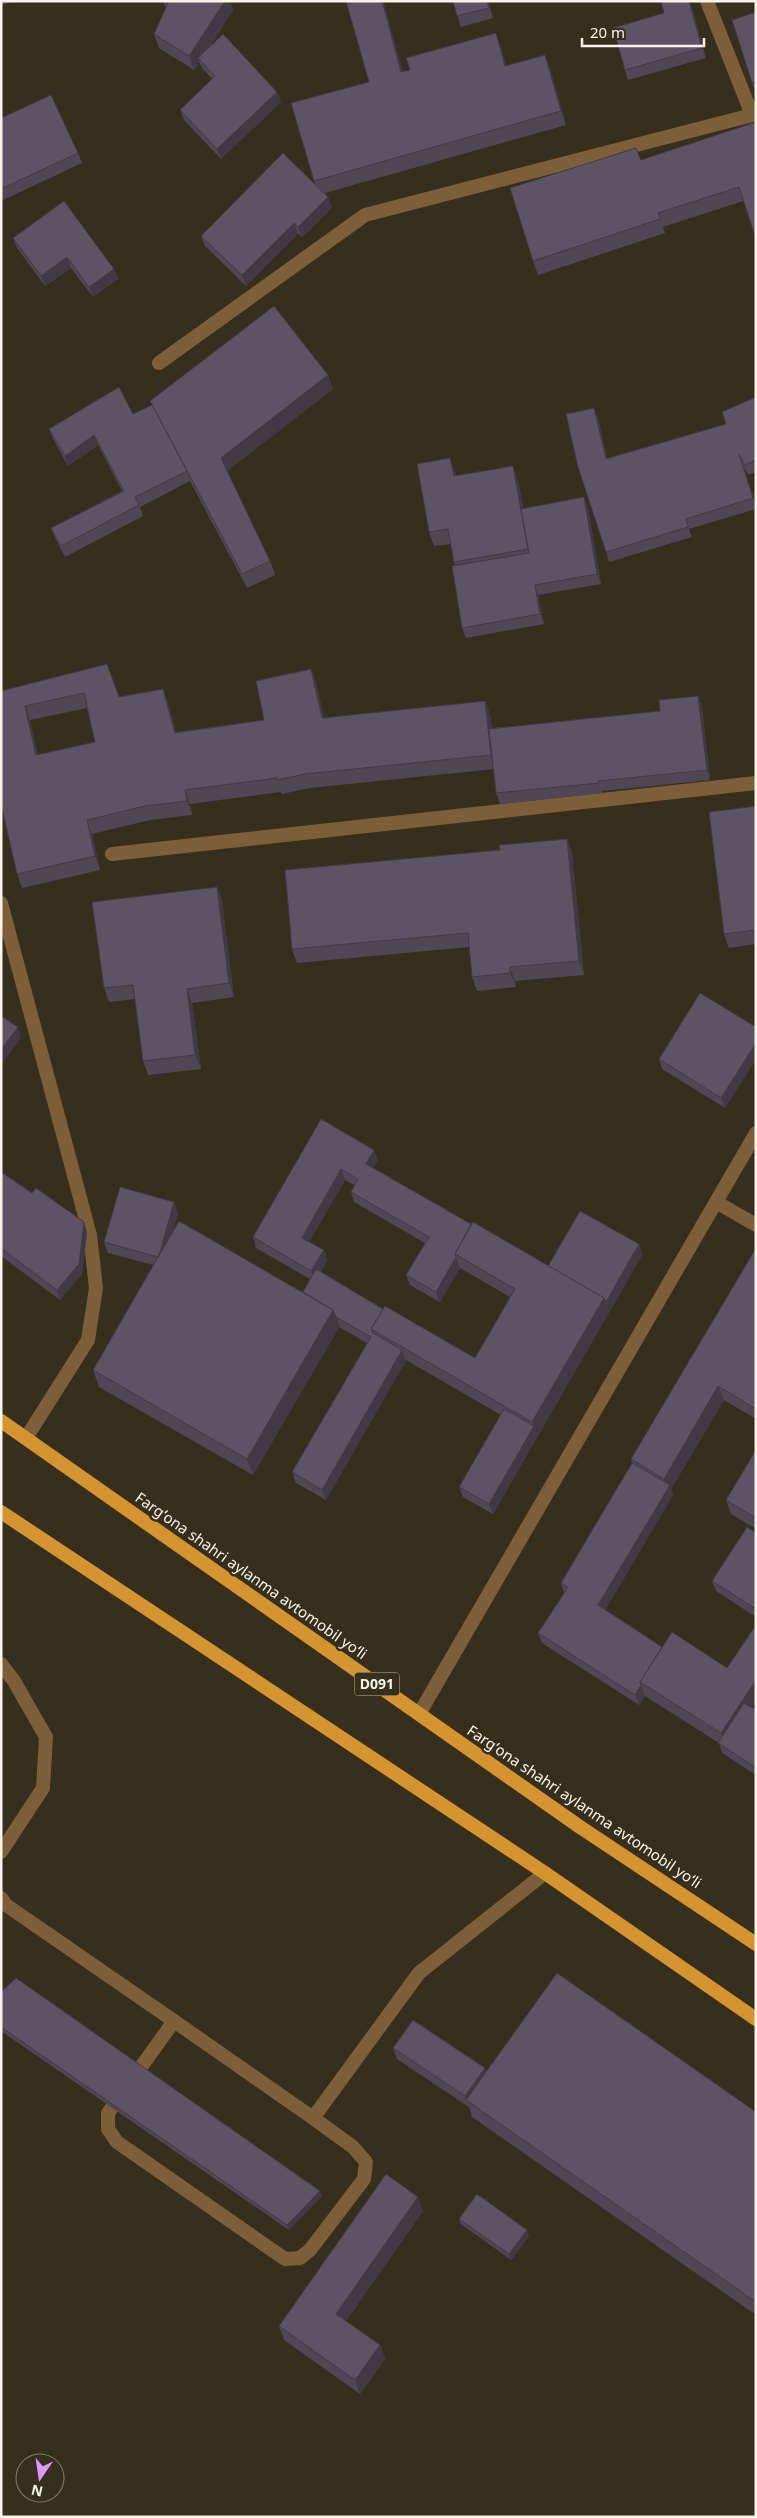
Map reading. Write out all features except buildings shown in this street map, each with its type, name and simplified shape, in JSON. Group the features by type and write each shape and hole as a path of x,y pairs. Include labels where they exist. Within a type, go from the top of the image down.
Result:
{"highway":[{"name":"Fargʻona shahri aylanma avtomobil yoʻli","path":"1,1421 580,1827 756,1944"},
{"path":"1,1512 545,1873 756,2019"}],"street":[{"path":"159,363 365,215 754,115 706,1"},
{"path":"112,854 756,783"},
{"path":"1,903 90,1235 96,1288 88,1340 26,1438"},
{"path":"419,1714 756,1133"},
{"path":"716,1202 756,1225"},
{"path":"1,1664 14,1680 46,1737 43,1788 1,1852"},
{"path":"313,2118 419,1973 545,1873"},
{"path":"1,1898 6,1904 174,2020 313,2118 353,2147 366,2162 364,2179 310,2250 300,2258 285,2258 118,2142 108,2129 108,2113 174,2020"}]}
